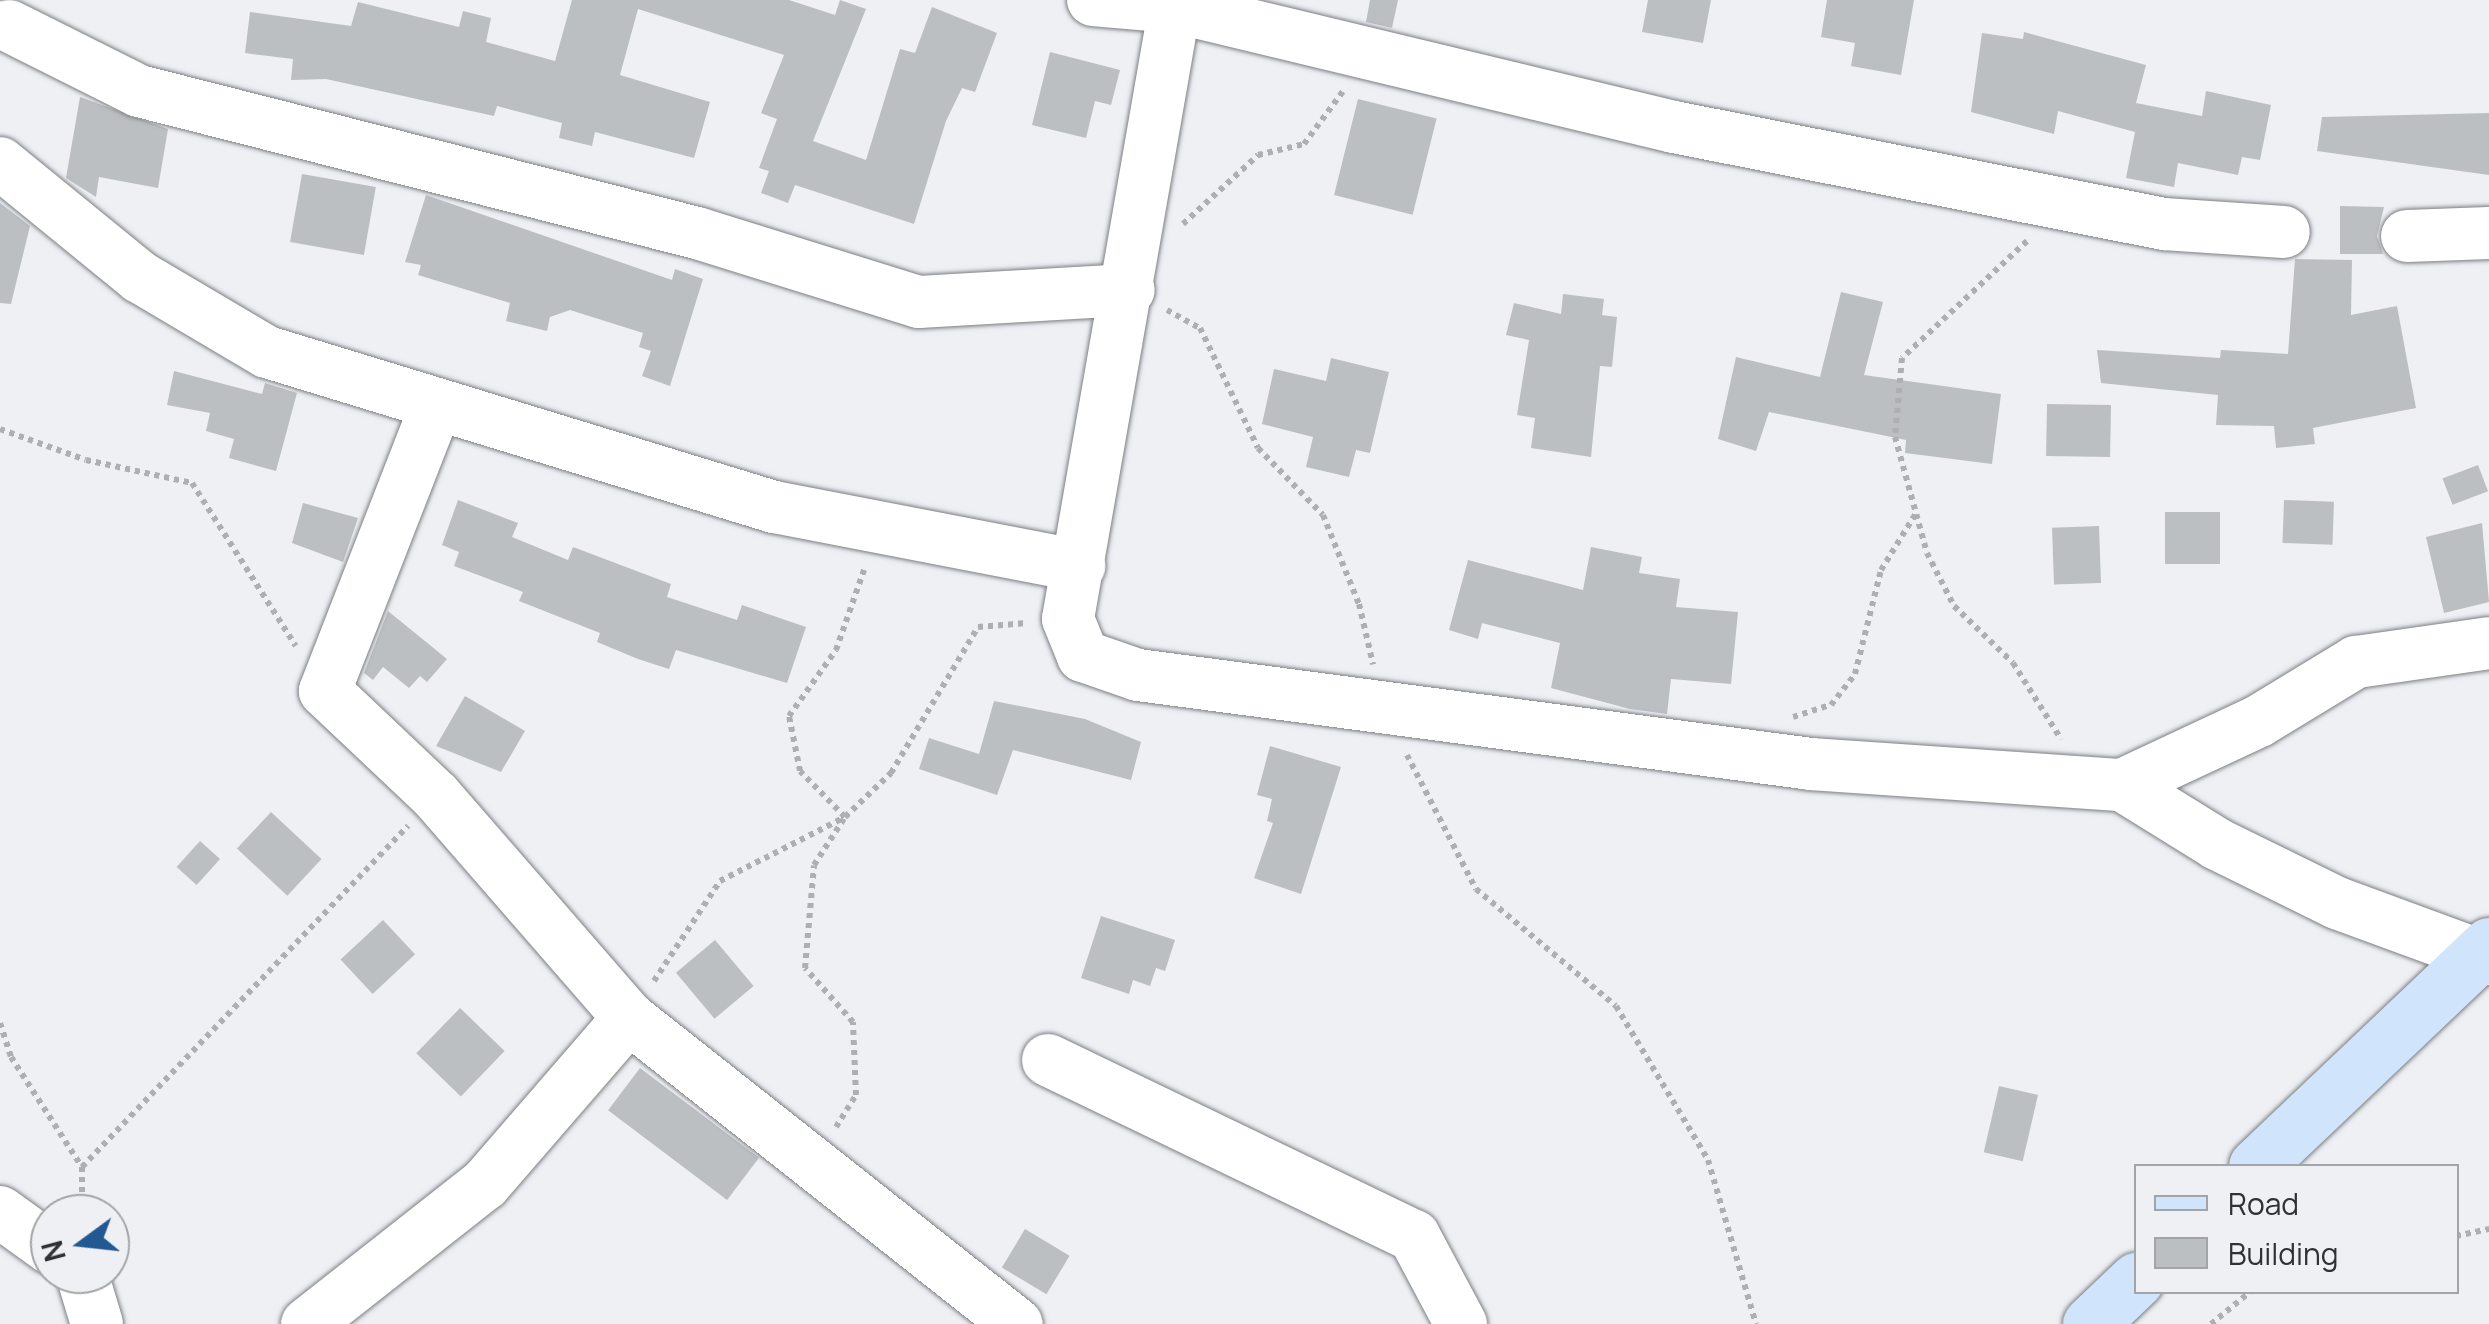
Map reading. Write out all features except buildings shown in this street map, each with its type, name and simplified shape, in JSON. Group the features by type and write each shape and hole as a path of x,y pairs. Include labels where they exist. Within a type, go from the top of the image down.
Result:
{"main road":[{"path":"2258,1164 2484,954"},
{"path":"2090,1324 2134,1282"}],"street":[{"path":"1093,0 1176,4 1674,127 2071,206 2164,224 2284,232"},
{"path":"1176,4 1129,290 1068,619 1083,656 1138,675 1750,756 2106,783 2320,894 2484,954"},
{"path":"14,19 139,91 696,233 919,302 1129,290"},
{"path":"0,163 140,277 267,352 436,406 831,518 1079,566"},
{"path":"2407,236 2489,233"},
{"path":"436,406 325,692 436,796 629,1018 815,1159 1017,1324"},
{"path":"2106,783 2258,721 2356,662 2489,643"},
{"path":"307,1324 485,1184 629,1018"},
{"path":"1048,1060 1414,1236 1462,1324"},
{"path":"0,1212 30,1234"},
{"path":"88,1294 98,1324"}],"path":[{"path":"1179,229 1258,155 1304,144 1341,102 1353,50"},
{"path":"2071,206 1979,278 1902,358 1896,437 1916,513 1954,606 2013,664 2106,783"},
{"path":"1129,290 1200,328 1258,448 1322,514 1360,604 1382,707 1476,889 1616,1006 1708,1160 1756,1324"},
{"path":"0,428 86,460 192,482 325,692"},
{"path":"1750,756 1773,723 1831,705 1856,674 1881,570 1916,513"},
{"path":"831,518 868,576 836,650 789,716 800,771 845,817"},
{"path":"815,1159 856,1095 852,1022 804,968 814,865 845,817 892,773 978,627 1068,619"},
{"path":"82,1166 436,796"},
{"path":"629,1018 720,881 845,817"},
{"path":"0,1023 12,1057 82,1166 82,1194"},
{"path":"2459,1235 2489,1229"},
{"path":"2212,1324 2248,1294"}]}
